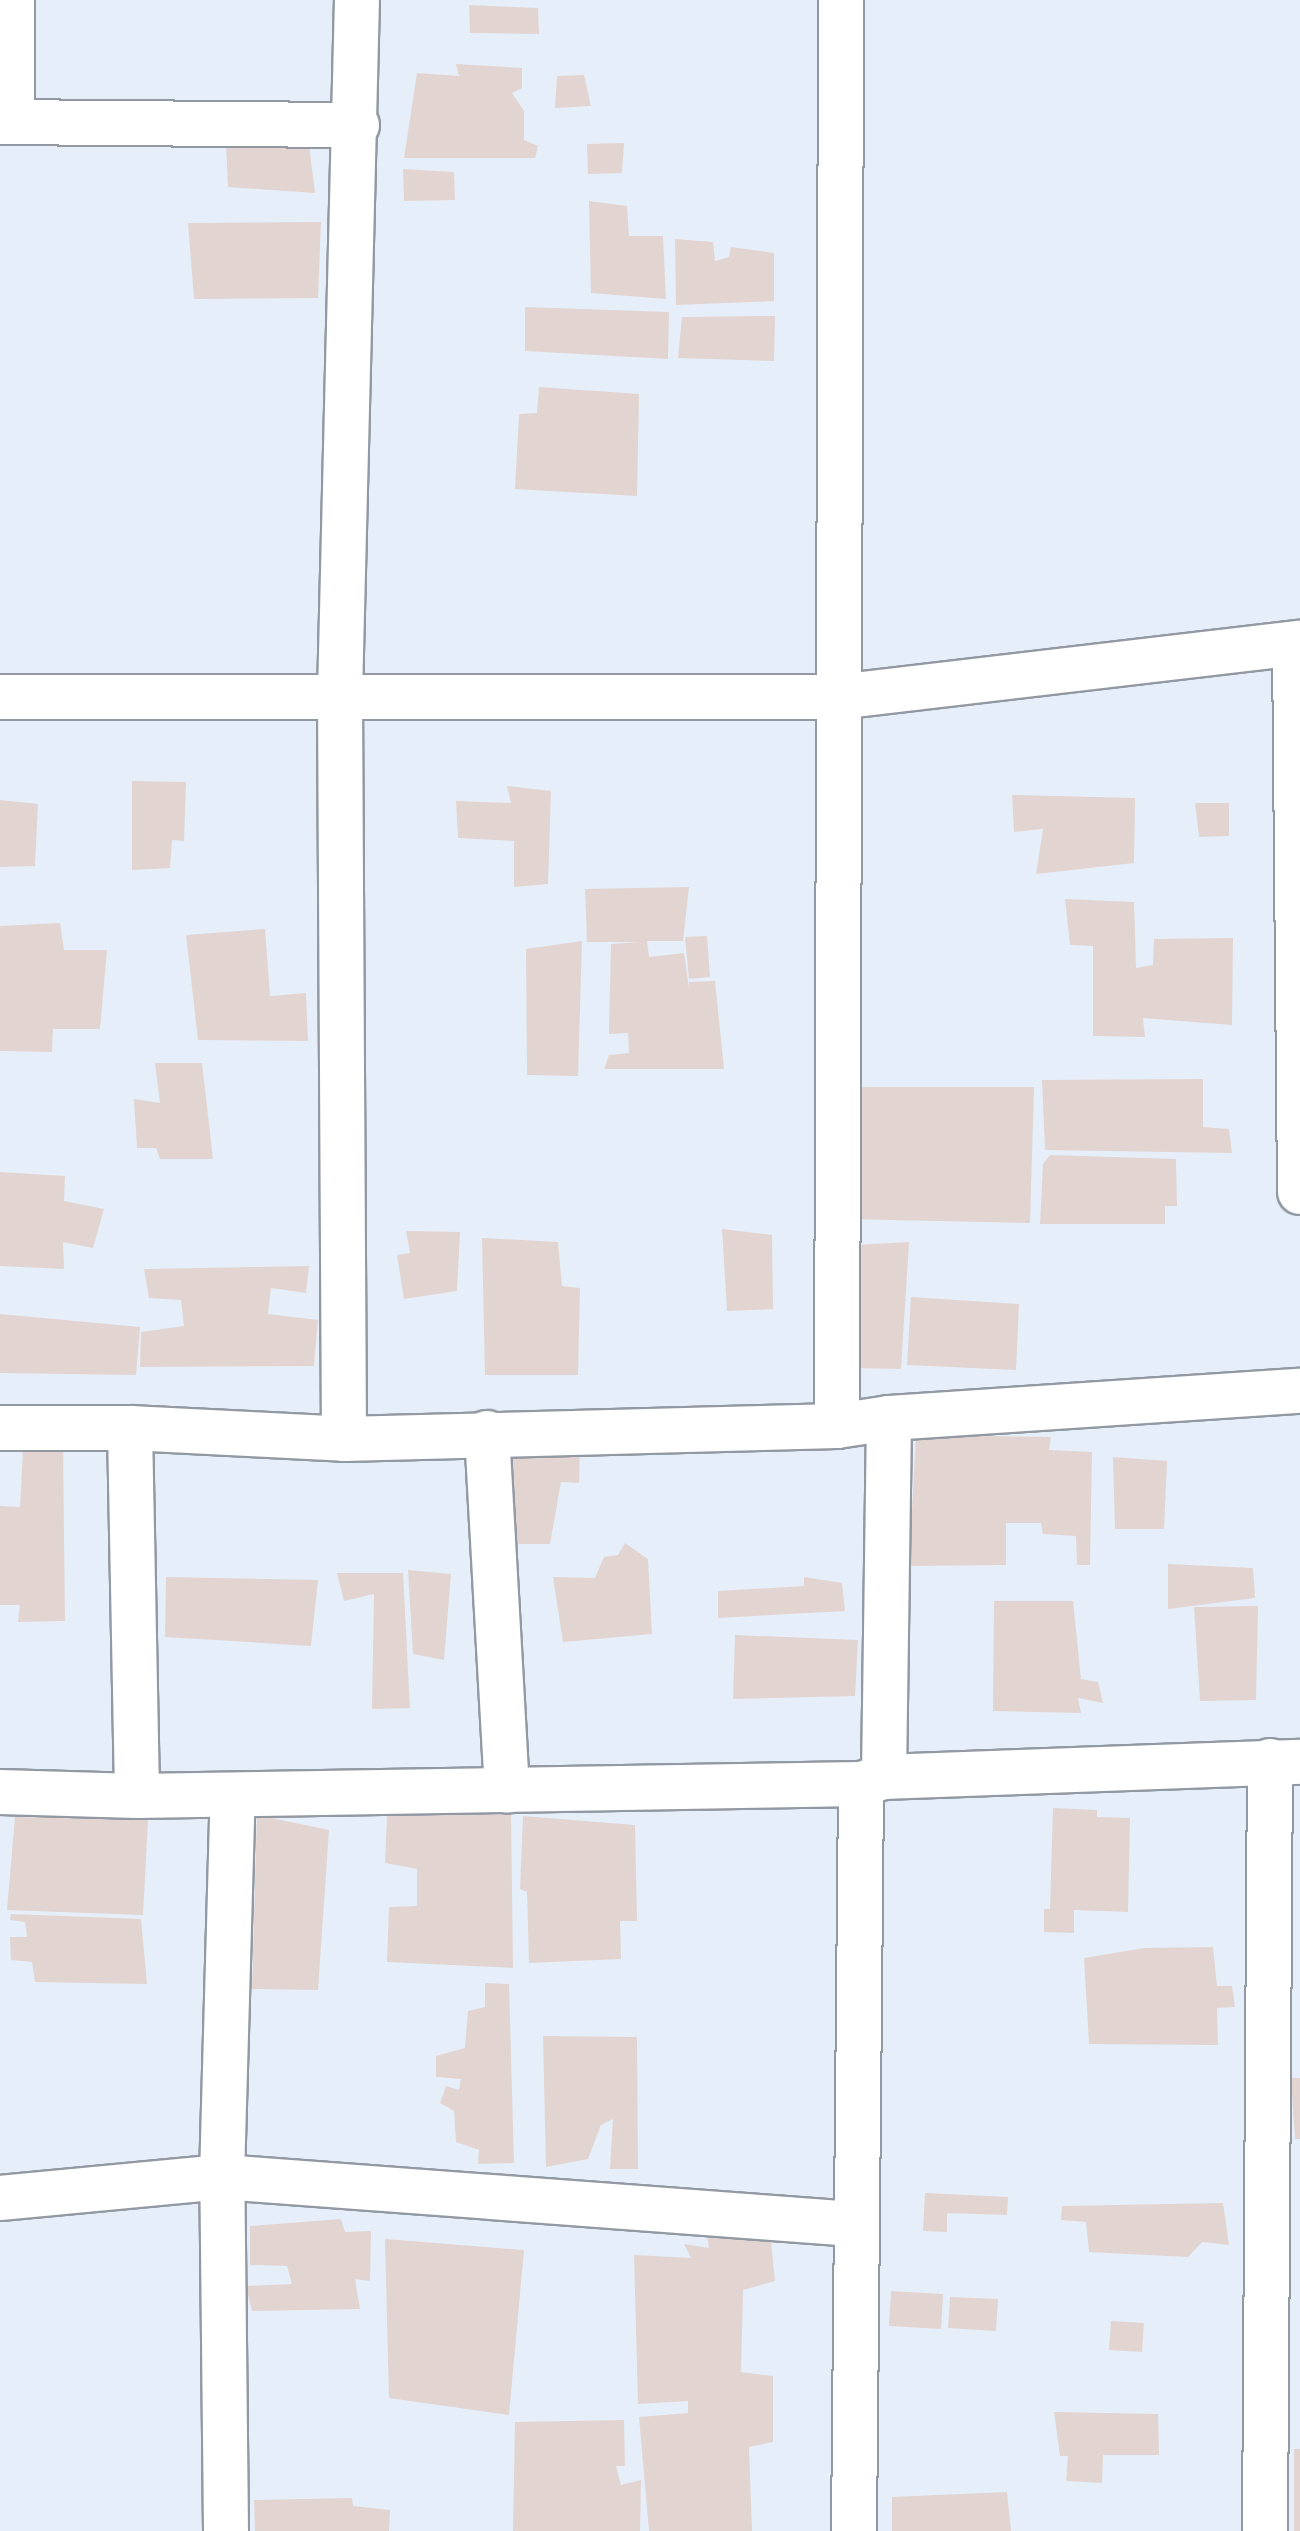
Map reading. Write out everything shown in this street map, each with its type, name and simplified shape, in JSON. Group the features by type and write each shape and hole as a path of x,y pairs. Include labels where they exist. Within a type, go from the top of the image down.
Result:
{"street":[{"path":"12,0 6,122 357,125"},
{"path":"344,1439 340,694 357,125 357,0"},
{"path":"837,1426 841,0"},
{"path":"0,697 340,694 837,697 1298,644 1300,1192"},
{"path":"0,1428 130,1428 344,1439 837,1426 889,1418 1300,1391"},
{"path":"854,2531 853,2224 889,1418"},
{"path":"130,1428 137,1796"},
{"path":"487,1433 507,1790"},
{"path":"0,1792 137,1796 507,1790 873,1780 1285,1762 1265,2531"},
{"path":"226,2531 222,2177 233,1795"},
{"path":"0,2198 222,2177 853,2224"}],"building":[{"path":"469,5 538,8 539,34 470,33"},
{"path":"456,64 522,68 522,88 512,93 524,111 524,140 538,146 535,158 404,158 417,73 459,76"},
{"path":"584,75 591,106 555,108 557,76"},
{"path":"308,137 315,193 228,187 226,142"},
{"path":"624,143 622,173 588,174 587,144"},
{"path":"403,169 454,172 455,200 404,201"},
{"path":"589,201 627,206 629,236 663,236 666,299 591,293"},
{"path":"321,222 318,298 194,299 188,223"},
{"path":"675,239 713,242 715,261 729,257 731,247 774,253 774,301 676,305"},
{"path":"525,307 669,312 668,359 525,351"},
{"path":"775,316 774,361 678,358 682,317"},
{"path":"539,387 639,394 637,496 515,489 519,414 537,413"},
{"path":"132,781 186,782 184,841 172,840 170,868 132,870"},
{"path":"507,786 551,791 548,884 514,887 514,841 458,838 456,801 511,803"},
{"path":"1012,795 1135,798 1134,863 1036,874 1043,829 1014,832"},
{"path":"0,800 38,804 35,866 0,867"},
{"path":"1195,803 1229,803 1229,836 1199,837"},
{"path":"689,887 683,941 647,941 649,957 684,953 689,988 689,982 715,981 724,1069 604,1069 609,1055 629,1053 628,1033 609,1034 611,944 639,942 587,942 585,889"},
{"path":"1065,899 1134,902 1136,968 1153,965 1154,939 1233,938 1232,1025 1143,1018 1145,1037 1093,1036 1093,946 1070,945"},
{"path":"60,923 64,950 107,950 100,1029 53,1029 52,1052 0,1051 0,926"},
{"path":"265,929 270,996 306,993 308,1041 198,1040 186,935"},
{"path":"707,936 710,977 689,979 685,937"},
{"path":"582,941 578,1076 527,1075 526,949"},
{"path":"155,1063 202,1063 213,1159 160,1159 156,1148 137,1148 134,1099 160,1103"},
{"path":"1203,1079 1203,1127 1229,1129 1232,1153 1045,1150 1042,1080"},
{"path":"843,1087 1034,1087 1030,1223 844,1219"},
{"path":"1050,1155 1176,1159 1177,1206 1165,1206 1165,1224 1040,1224 1043,1164"},
{"path":"0,1172 65,1176 64,1201 104,1209 93,1248 63,1242 64,1269 0,1266"},
{"path":"722,1229 772,1235 773,1309 727,1311"},
{"path":"406,1231 460,1232 457,1291 404,1299 397,1255 410,1253"},
{"path":"482,1238 558,1242 562,1286 580,1288 578,1375 485,1375"},
{"path":"909,1242 901,1369 857,1368 855,1245"},
{"path":"309,1266 306,1293 271,1288 268,1314 318,1320 314,1366 140,1367 141,1332 184,1326 181,1300 149,1298 144,1269"},
{"path":"911,1297 1019,1304 1016,1370 907,1365"},
{"path":"0,1314 140,1327 136,1375 0,1373"},
{"path":"916,1435 1051,1437 1049,1450 1092,1452 1090,1565 1077,1565 1076,1536 1043,1534 1041,1523 1006,1523 1006,1565 909,1566"},
{"path":"23,1448 63,1448 65,1621 18,1622 20,1605 0,1605 0,1506 20,1507"},
{"path":"580,1450 579,1483 561,1482 550,1544 504,1544 506,1451"},
{"path":"1113,1457 1167,1461 1164,1529 1115,1529"},
{"path":"625,1543 648,1559 652,1634 563,1642 553,1577 595,1578 604,1557 618,1555"},
{"path":"1168,1564 1253,1568 1255,1598 1168,1609"},
{"path":"408,1570 451,1574 444,1660 413,1654"},
{"path":"337,1573 403,1573 410,1708 372,1709 374,1594 344,1601"},
{"path":"166,1577 318,1580 311,1646 165,1637"},
{"path":"804,1577 842,1583 845,1611 718,1618 718,1591 804,1586"},
{"path":"994,1601 1073,1601 1081,1679 1098,1682 1103,1703 1078,1698 1081,1713 993,1711"},
{"path":"1258,1606 1256,1700 1200,1701 1194,1607"},
{"path":"735,1635 858,1640 855,1696 733,1699"},
{"path":"1053,1808 1097,1810 1097,1817 1130,1818 1128,1912 1074,1910 1074,1933 1044,1932 1044,1909 1050,1909"},
{"path":"511,1812 513,1968 387,1962 389,1907 417,1906 417,1869 385,1863 387,1815"},
{"path":"257,1815 329,1830 318,1990 252,1989"},
{"path":"523,1816 635,1825 637,1921 620,1921 621,1959 529,1963 527,1892 520,1889"},
{"path":"15,1817 148,1820 143,1915 7,1910"},
{"path":"11,1914 141,1919 147,1984 35,1982 32,1962 11,1960 10,1937 27,1937 25,1922 10,1920"},
{"path":"1213,1947 1217,1986 1232,1986 1235,2007 1217,2008 1218,2045 1089,2044 1084,1958 1145,1948"},
{"path":"485,1983 509,1984 514,2163 478,2164 479,2150 456,2142 454,2111 440,2103 446,2086 459,2090 461,2079 436,2077 436,2056 465,2048 468,2011 485,2007"},
{"path":"543,2036 637,2037 638,2169 610,2169 613,2119 601,2125 588,2159 546,2167"},
{"path":"1291,2078 1300,2078 1300,2139 1295,2139"},
{"path":"925,2193 1008,2197 1007,2215 947,2213 947,2232 923,2231"},
{"path":"1223,2203 1229,2245 1202,2242 1188,2257 1089,2252 1086,2222 1061,2220 1062,2206"},
{"path":"341,2219 345,2232 371,2231 370,2281 355,2279 360,2309 252,2311 246,2286 292,2284 287,2266 250,2265 250,2226"},
{"path":"706,2229 770,2232 775,2281 743,2290 741,2372 773,2376 773,2442 749,2447 752,2531 649,2531 639,2417 688,2413 688,2401 638,2404 634,2255 691,2258 684,2244 709,2248"},
{"path":"385,2239 524,2250 509,2415 389,2398"},
{"path":"891,2291 943,2294 941,2329 889,2326"},
{"path":"950,2297 998,2299 996,2331 948,2328"},
{"path":"1111,2321 1144,2323 1142,2352 1109,2350"},
{"path":"1054,2412 1158,2414 1159,2455 1103,2455 1102,2483 1066,2481 1068,2456 1060,2456"},
{"path":"624,2420 625,2466 616,2466 621,2485 641,2480 640,2531 513,2531 515,2422"},
{"path":"1294,2449 1300,2449 1300,2531 1294,2531"},
{"path":"1007,2492 1011,2531 892,2531 892,2497"},
{"path":"352,2498 353,2506 390,2510 389,2531 255,2531 254,2500"}]}
